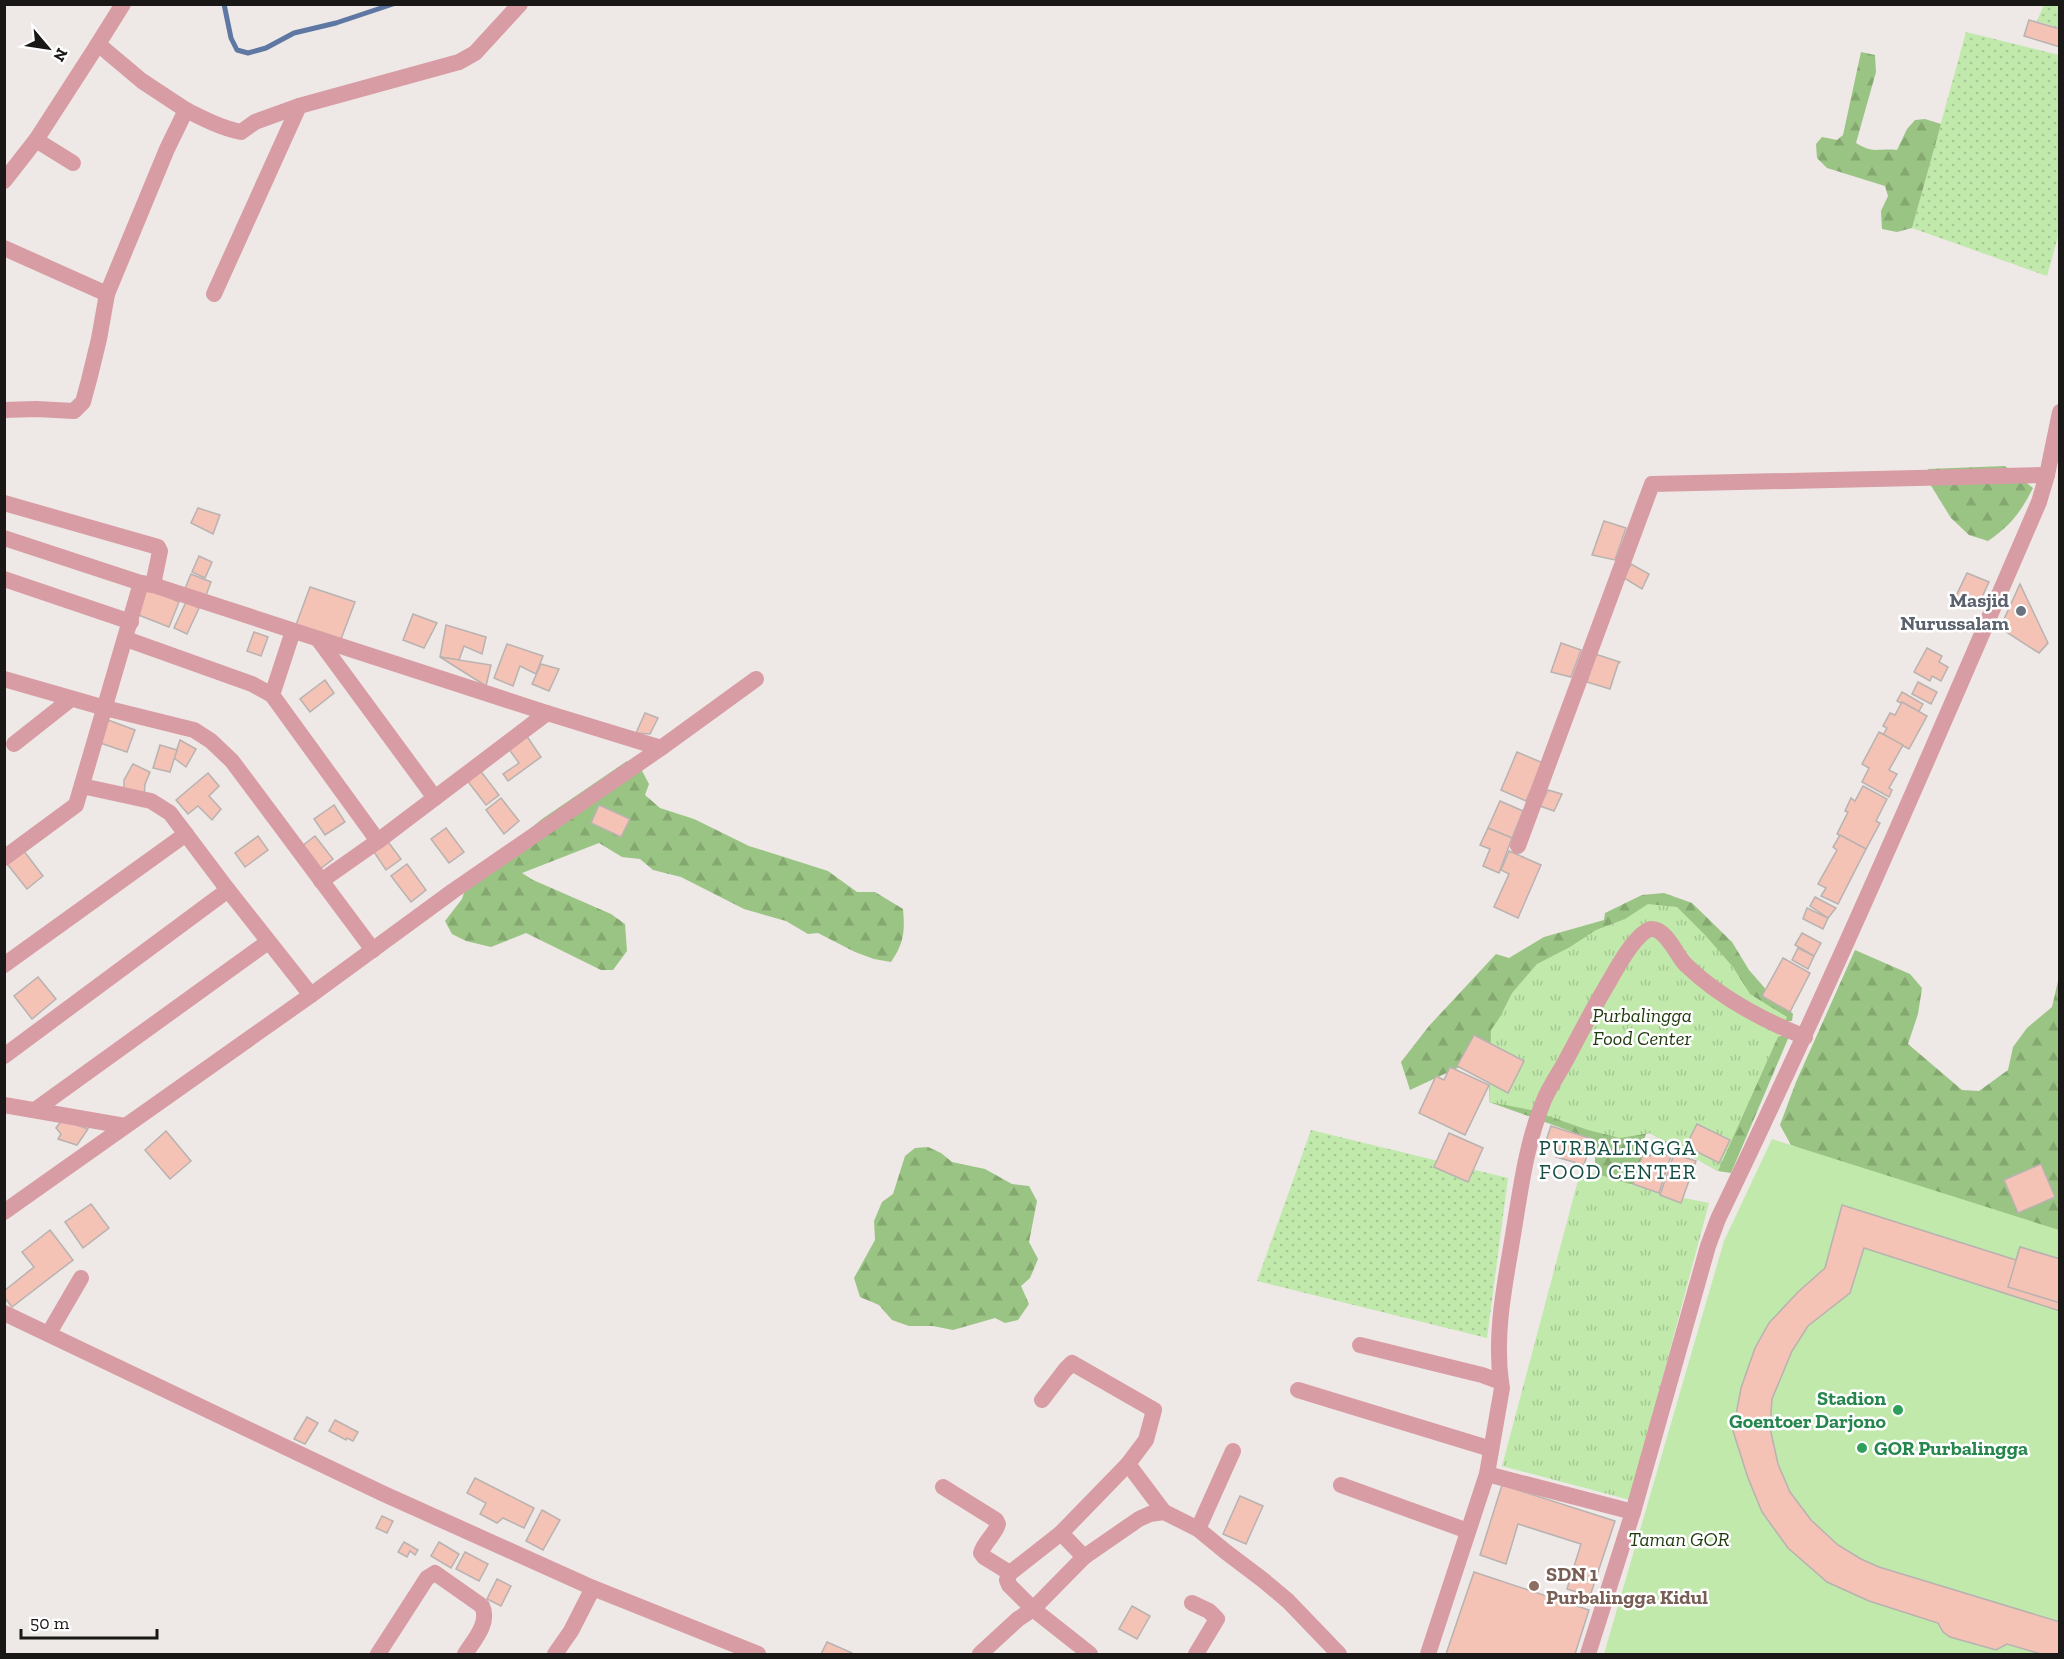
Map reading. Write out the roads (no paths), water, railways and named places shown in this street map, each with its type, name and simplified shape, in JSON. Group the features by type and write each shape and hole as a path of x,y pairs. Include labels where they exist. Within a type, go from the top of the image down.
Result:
{"street":[{"path":"4,181 36,140 123,4"},
{"path":"98,44 142,81 186,110 219,126 241,132 255,122 299,106 459,62 475,53 520,4"},
{"path":"214,294 299,106"},
{"path":"4,410 74,411 83,402 99,339 107,294 167,149 186,110"},
{"path":"36,140 73,163"},
{"path":"4,248 107,294"},
{"path":"1588,1654 1633,1512 1708,1246 1718,1219 1805,1037 2039,502 2060,412"},
{"path":"1518,846 1652,484 2047,475"},
{"path":"4,503 158,547 160,551 131,622 76,806 4,858"},
{"path":"4,538 661,748"},
{"path":"4,579 131,622"},
{"path":"272,695 293,631"},
{"path":"126,639 252,684 272,695 378,840"},
{"path":"318,639 435,798"},
{"path":"4,679 70,699 194,730 211,741 232,761 374,950"},
{"path":"4,1212 374,950 453,891 661,748 756,679"},
{"path":"14,744 70,699"},
{"path":"321,881 547,713"},
{"path":"81,786 151,801 170,813 311,995"},
{"path":"4,965 186,834"},
{"path":"4,1056 228,890"},
{"path":"1428,1654 1487,1474 1502,1388 1498,1359 1499,1326 1526,1160 1544,1100 1624,956 1641,935 1654,928 1666,936 1678,956 1691,969 1736,1003 1773,1024 1805,1037"},
{"path":"35,1110 268,942"},
{"path":"4,1105 125,1126"},
{"path":"49,1334 81,1278"},
{"path":"4,1312 384,1494 593,1588 758,1654"},
{"path":"1360,1345 1482,1375 1501,1382"},
{"path":"980,1654 1031,1607 1073,1545 1133,1470 1146,1440 1154,1410 1072,1363 1042,1400"},
{"path":"1298,1390 1491,1449"},
{"path":"1198,1529 1233,1451"},
{"path":"1133,1470 1164,1512 1198,1529 1288,1601 1339,1654"},
{"path":"1487,1474 1633,1512"},
{"path":"1341,1485 1468,1531"},
{"path":"943,1487 996,1520 998,1524 996,1529 981,1553 1009,1579 1031,1607 1090,1654"},
{"path":"1009,1579 1073,1545 1150,1514 1164,1512"},
{"path":"378,1654 427,1578 435,1573 482,1606 485,1613 485,1621 465,1654"},
{"path":"555,1654 571,1631 593,1588"},
{"path":"1192,1603 1209,1611 1217,1619 1196,1654"}],"waterway":[{"path":"224,4 231,38 237,50 248,53 266,48 294,33 336,23 393,4"}],"place":[{"name":"Masjid Nurussalam","path":"2021,611"},
{"name":"Stadion Goentoer Darjono","path":"1898,1410"},
{"name":"GOR Purbalingga","path":"1862,1448"},
{"name":"SDN 1 Purbalingga Kidul","path":"1534,1586"}],"district":[{"name":"PURBALINGGA FOOD CENTER","path":"1618,1160"}],"park label":[{"name":"Purbalingga Food Center","path":"1642,1026"},
{"name":"Taman GOR","path":"1679,1539"}]}
